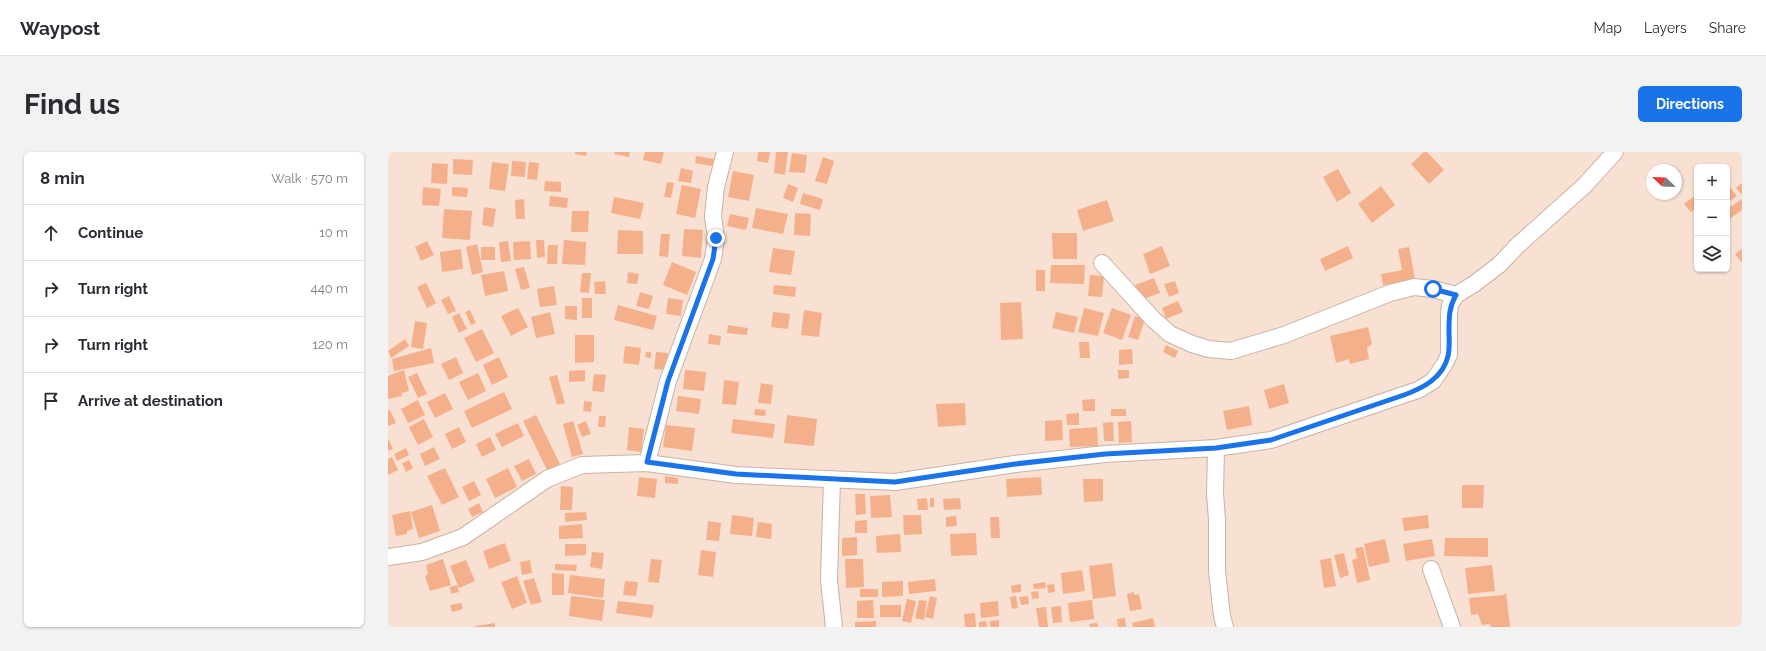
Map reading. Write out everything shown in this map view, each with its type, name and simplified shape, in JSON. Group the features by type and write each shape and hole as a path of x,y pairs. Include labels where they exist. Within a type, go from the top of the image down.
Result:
{"street":[{"path":"647,462 668,381 713,259 716,238 713,216 716,187 725,152"},
{"path":"388,557 422,552 463,537 547,479 582,465 647,462 736,474 895,482 1015,464 1105,454 1216,448 1271,440 1418,390 1433,381 1444,365 1448,355 1450,305 1456,295 1474,284 1499,265 1517,246 1584,186 1615,152"},
{"path":"1102,263 1153,319 1170,334 1192,344 1209,349 1231,350 1284,335 1390,292 1414,287 1433,289 1456,295"},
{"path":"1216,448 1215,493 1217,520 1217,571 1222,616 1225,627"},
{"path":"832,479 829,580 834,627"},
{"path":"1431,569 1452,627"}],"building":[{"path":"575,152 587,152 586,156 575,154"},
{"path":"615,152 630,152 629,157 614,154"},
{"path":"645,152 664,152 661,164 643,160"},
{"path":"758,152 770,152 768,163 757,161"},
{"path":"776,152 788,152 785,175 774,173"},
{"path":"1424,152 1427,152 1444,170 1429,184 1411,164"},
{"path":"792,153 807,155 805,173 789,172"},
{"path":"696,156 714,159 712,166 695,163"},
{"path":"823,157 834,161 827,184 815,181"},
{"path":"453,159 473,160 472,175 453,174"},
{"path":"512,161 526,162 525,177 511,176"},
{"path":"492,162 509,164 505,191 489,189"},
{"path":"529,162 539,163 537,180 527,179"},
{"path":"432,163 448,164 447,184 431,183"},
{"path":"681,168 693,171 691,183 678,181"},
{"path":"1338,169 1351,193 1337,202 1323,177"},
{"path":"733,171 754,175 749,201 728,197"},
{"path":"545,181 561,182 561,192 544,191"},
{"path":"667,182 674,183 671,198 664,197"},
{"path":"1742,183 1742,195 1736,188"},
{"path":"788,184 798,188 793,202 783,198"},
{"path":"682,185 701,189 695,218 676,214"},
{"path":"1381,186 1395,205 1372,223 1358,204"},
{"path":"423,187 441,189 439,206 422,205"},
{"path":"452,187 468,188 467,197 452,196"},
{"path":"1730,187 1737,196 1730,201"},
{"path":"803,193 823,199 820,210 800,204"},
{"path":"550,196 568,198 567,208 549,206"},
{"path":"1694,196 1694,210 1691,212 1684,204"},
{"path":"614,197 644,203 640,219 611,213"},
{"path":"524,199 525,219 516,219 515,200"},
{"path":"1742,199 1742,210 1730,219 1730,207"},
{"path":"1107,200 1114,221 1083,231 1077,210"},
{"path":"484,207 496,209 493,227 482,225"},
{"path":"756,208 788,214 783,234 752,228"},
{"path":"444,209 472,211 470,240 442,238"},
{"path":"572,211 589,211 588,232 571,232"},
{"path":"795,213 811,214 810,236 794,235"},
{"path":"730,214 749,218 746,230 727,226"},
{"path":"684,229 703,230 701,258 682,256"},
{"path":"618,230 643,231 643,254 617,254"},
{"path":"1052,233 1077,233 1077,259 1053,259"},
{"path":"661,234 670,234 668,257 659,256"},
{"path":"536,240 544,240 545,257 537,258"},
{"path":"564,240 586,242 585,265 562,264"},
{"path":"427,241 434,255 421,261 415,247"},
{"path":"508,241 511,261 501,262 499,242"},
{"path":"530,241 531,259 514,260 513,242"},
{"path":"477,244 483,272 472,275 466,247"},
{"path":"548,245 558,245 557,264 547,264"},
{"path":"1162,246 1170,266 1150,274 1143,254"},
{"path":"1348,246 1353,258 1325,271 1320,259"},
{"path":"481,247 495,247 495,260 481,260"},
{"path":"1409,247 1415,279 1383,285 1381,274 1402,270 1398,249"},
{"path":"773,248 795,251 791,275 769,272"},
{"path":"461,249 463,269 442,272 440,252"},
{"path":"1742,249 1742,263 1735,254"},
{"path":"672,262 696,272 687,295 663,285"},
{"path":"1051,265 1085,265 1084,284 1050,283"},
{"path":"524,267 530,288 521,290 515,269"},
{"path":"1036,270 1045,270 1045,291 1036,291"},
{"path":"504,271 508,291 485,296 481,275"},
{"path":"628,272 639,274 637,284 627,283"},
{"path":"582,273 591,273 589,293 580,292"},
{"path":"1090,275 1104,276 1102,297 1088,296"},
{"path":"1154,278 1160,293 1141,300 1135,285"},
{"path":"605,281 606,294 595,294 594,282"},
{"path":"1175,281 1179,293 1169,297 1164,284"},
{"path":"426,283 436,303 427,308 417,287"},
{"path":"774,285 796,287 795,297 773,294"},
{"path":"554,286 557,305 540,307 537,289"},
{"path":"640,292 653,296 649,309 636,306"},
{"path":"449,296 456,311 448,314 441,300"},
{"path":"582,298 592,298 592,318 582,318"},
{"path":"668,298 683,300 681,316 666,314"},
{"path":"1178,301 1183,312 1166,319 1162,308"},
{"path":"1021,302 1023,339 1001,340 1000,303"},
{"path":"618,305 657,316 653,330 614,320"},
{"path":"565,306 577,306 577,320 565,319"},
{"path":"518,308 528,327 511,336 501,316"},
{"path":"1084,308 1104,313 1098,336 1078,332"},
{"path":"1112,308 1131,315 1122,340 1103,333"},
{"path":"470,310 476,323 471,325 465,312"},
{"path":"804,310 822,313 819,337 801,335"},
{"path":"550,312 555,334 536,338 531,317"},
{"path":"773,312 790,314 788,329 771,327"},
{"path":"1056,312 1078,317 1074,333 1052,328"},
{"path":"459,313 467,329 459,333 452,317"},
{"path":"1135,316 1145,319 1138,340 1128,337"},
{"path":"415,321 427,323 423,349 411,347"},
{"path":"728,325 748,328 747,335 727,333"},
{"path":"1368,327 1372,344 1367,348 1369,359 1350,364 1349,359 1336,363 1330,336"},
{"path":"482,329 494,353 476,362 464,338"},
{"path":"709,334 721,336 720,345 708,344"},
{"path":"575,335 594,335 594,362 575,363"},
{"path":"405,339 409,346 391,358 388,351"},
{"path":"1079,342 1089,342 1090,358 1080,358"},
{"path":"1166,345 1178,351 1175,358 1163,352"},
{"path":"625,346 641,348 639,365 623,363"},
{"path":"431,348 434,363 394,371 392,359"},
{"path":"1132,349 1133,364 1119,365 1119,350"},
{"path":"646,352 651,352 651,358 645,357"},
{"path":"656,352 668,353 666,370 654,369"},
{"path":"456,357 463,373 449,380 441,364"},
{"path":"499,357 508,377 492,385 483,365"},
{"path":"404,370 409,391 401,393 402,396 388,399 388,376"},
{"path":"585,370 585,381 569,382 569,371"},
{"path":"685,370 706,372 704,391 683,389"},
{"path":"1118,370 1129,370 1129,378 1118,379"},
{"path":"417,373 427,394 418,398 408,377"},
{"path":"478,373 486,391 468,400 459,382"},
{"path":"594,374 606,375 604,392 592,391"},
{"path":"557,375 565,403 557,405 549,377"},
{"path":"724,380 739,382 736,405 722,404"},
{"path":"761,383 773,385 771,404 758,403"},
{"path":"1284,384 1289,403 1269,409 1264,390"},
{"path":"504,392 512,409 472,428 464,411"},
{"path":"445,393 453,409 435,418 427,402"},
{"path":"678,396 701,399 699,414 676,411"},
{"path":"1095,399 1095,411 1083,411 1082,400"},
{"path":"418,400 425,415 408,423 401,409"},
{"path":"584,401 592,402 591,412 583,411"},
{"path":"965,403 966,425 938,427 936,404"},
{"path":"1249,406 1252,425 1227,430 1223,411"},
{"path":"755,409 766,410 765,416 754,415"},
{"path":"1111,409 1126,409 1126,416 1111,416"},
{"path":"390,410 396,423 388,426 388,411"},
{"path":"1079,413 1079,425 1067,425 1066,414"},
{"path":"536,415 560,464 547,470 523,421"},
{"path":"787,415 817,419 814,446 784,443"},
{"path":"599,416 606,416 605,427 598,427"},
{"path":"424,419 433,437 418,445 409,427"},
{"path":"733,419 775,424 773,438 731,433"},
{"path":"1062,420 1063,440 1045,441 1045,421"},
{"path":"573,421 583,454 572,457 563,424"},
{"path":"586,421 591,434 582,437 577,425"},
{"path":"1131,421 1132,442 1119,443 1118,422"},
{"path":"1113,422 1114,441 1104,441 1103,423"},
{"path":"518,423 524,436 502,447 495,434"},
{"path":"666,425 695,428 692,451 663,447"},
{"path":"459,427 466,442 452,449 445,434"},
{"path":"629,427 644,429 641,452 627,450"},
{"path":"1097,427 1098,446 1070,447 1069,429"},
{"path":"490,437 496,450 482,457 476,444"},
{"path":"388,438 393,449 388,451"},
{"path":"434,447 440,459 425,466 420,454"},
{"path":"406,448 409,455 397,461 394,454"},
{"path":"392,457 398,470 388,475 388,459"},
{"path":"529,459 536,474 522,481 514,466"},
{"path":"409,460 413,468 406,472 402,463"},
{"path":"445,468 459,497 442,505 427,476"},
{"path":"508,468 517,487 495,498 486,479"},
{"path":"665,476 678,478 678,484 665,483"},
{"path":"639,477 657,479 655,498 637,496"},
{"path":"1041,477 1042,495 1007,497 1006,479"},
{"path":"1083,479 1103,479 1103,501 1084,502"},
{"path":"474,481 481,495 469,501 462,487"},
{"path":"1462,485 1484,485 1483,508 1462,508"},
{"path":"561,486 573,487 572,510 560,510"},
{"path":"855,494 865,494 866,514 856,515"},
{"path":"890,495 892,517 871,518 870,496"},
{"path":"927,498 928,510 918,510 917,499"},
{"path":"930,498 934,498 934,507 930,507"},
{"path":"960,498 961,509 944,510 943,499"},
{"path":"479,503 483,512 472,517 468,509"},
{"path":"432,505 440,531 419,538 411,512"},
{"path":"410,511 413,529 407,531 407,534 396,536 392,515"},
{"path":"586,512 587,520 565,522 565,513"},
{"path":"732,515 754,518 752,536 730,534"},
{"path":"903,515 921,515 922,534 904,535"},
{"path":"1428,515 1429,528 1404,531 1402,518"},
{"path":"956,516 957,526 946,527 946,517"},
{"path":"990,517 999,517 1000,538 991,538"},
{"path":"867,520 867,533 855,533 855,521"},
{"path":"708,521 721,523 719,541 706,540"},
{"path":"758,522 772,524 771,539 756,537"},
{"path":"582,524 583,538 559,539 559,526"},
{"path":"976,533 977,555 951,556 950,534"},
{"path":"900,534 901,552 877,553 876,536"},
{"path":"857,537 857,555 842,556 842,538"},
{"path":"1445,538 1488,538 1488,557 1444,556"},
{"path":"1385,539 1390,562 1369,567 1364,544"},
{"path":"1432,539 1435,556 1406,561 1403,544"},
{"path":"505,543 511,561 489,569 483,551"},
{"path":"565,544 586,544 586,555 565,556"},
{"path":"1363,547 1370,580 1357,583 1352,560 1357,558 1355,548"},
{"path":"701,550 716,552 713,577 698,575"},
{"path":"592,552 604,553 602,569 590,567"},
{"path":"1344,553 1349,575 1340,578 1334,555"},
{"path":"1331,558 1336,586 1324,588 1320,560"},
{"path":"443,559 451,585 430,591 425,576 428,574 426,565"},
{"path":"651,559 662,560 659,583 648,582"},
{"path":"845,559 863,559 864,587 846,588"},
{"path":"466,560 475,581 459,588 450,566"},
{"path":"530,560 532,573 522,575 520,562"},
{"path":"1112,563 1116,596 1093,599 1089,566"},
{"path":"555,564 577,565 576,571 555,570"},
{"path":"1492,565 1495,591 1468,594 1465,568"},
{"path":"1082,570 1085,591 1063,594 1061,573"},
{"path":"552,573 564,574 564,595 552,595"},
{"path":"570,575 605,579 603,598 568,593"},
{"path":"517,576 527,603 512,609 501,582"},
{"path":"534,578 542,602 531,605 523,581"},
{"path":"935,579 936,591 909,594 908,582"},
{"path":"625,581 638,582 636,596 623,595"},
{"path":"903,581 903,596 882,597 882,582"},
{"path":"1045,582 1046,588 1034,589 1033,584"},
{"path":"1021,584 1021,592 1012,593 1011,586"},
{"path":"1054,584 1055,592 1048,593 1047,585"},
{"path":"457,585 459,592 451,594 450,587"},
{"path":"860,589 878,589 878,597 860,597"},
{"path":"1038,591 1039,598 1032,599 1031,592"},
{"path":"1134,592 1134,595 1139,594 1142,609 1130,611 1127,594"},
{"path":"1506,593 1510,627 1491,627 1490,624 1482,625 1478,614 1471,615 1469,598 1503,595"},
{"path":"571,596 605,600 602,621 569,616"},
{"path":"930,596 937,598 933,619 925,617"},
{"path":"1016,596 1018,608 1012,609 1010,597"},
{"path":"1028,596 1029,604 1021,605 1019,597"},
{"path":"907,599 916,601 911,623 902,621"},
{"path":"873,600 874,618 857,618 857,601"},
{"path":"919,600 927,601 924,620 915,618"},
{"path":"1092,600 1094,619 1070,622 1068,603"},
{"path":"618,601 654,605 652,618 616,613"},
{"path":"998,601 999,616 981,618 980,603"},
{"path":"461,603 463,609 452,612 450,605"},
{"path":"880,605 901,605 901,617 880,617"},
{"path":"1061,606 1062,622 1053,623 1051,607"},
{"path":"1046,607 1048,627 1039,627 1036,608"},
{"path":"975,613 976,627 965,627 964,614"},
{"path":"1125,618 1126,627 1118,627 1117,619"},
{"path":"1153,618 1155,627 1133,627 1132,623"},
{"path":"999,620 999,627 990,627 990,621"},
{"path":"876,621 876,627 855,627 855,622"},
{"path":"986,621 987,627 979,627 979,622"},
{"path":"495,623 495,627 475,627 475,626"},
{"path":"1097,623 1098,627 1090,627 1089,624"}],"route":[{"path":"716,238 713,259 668,381 647,462 736,474 895,482 930,478 1015,464 1105,454 1216,448 1271,440 1418,390 1433,381 1444,365 1448,355 1450,305 1456,295 1433,289"}]}
